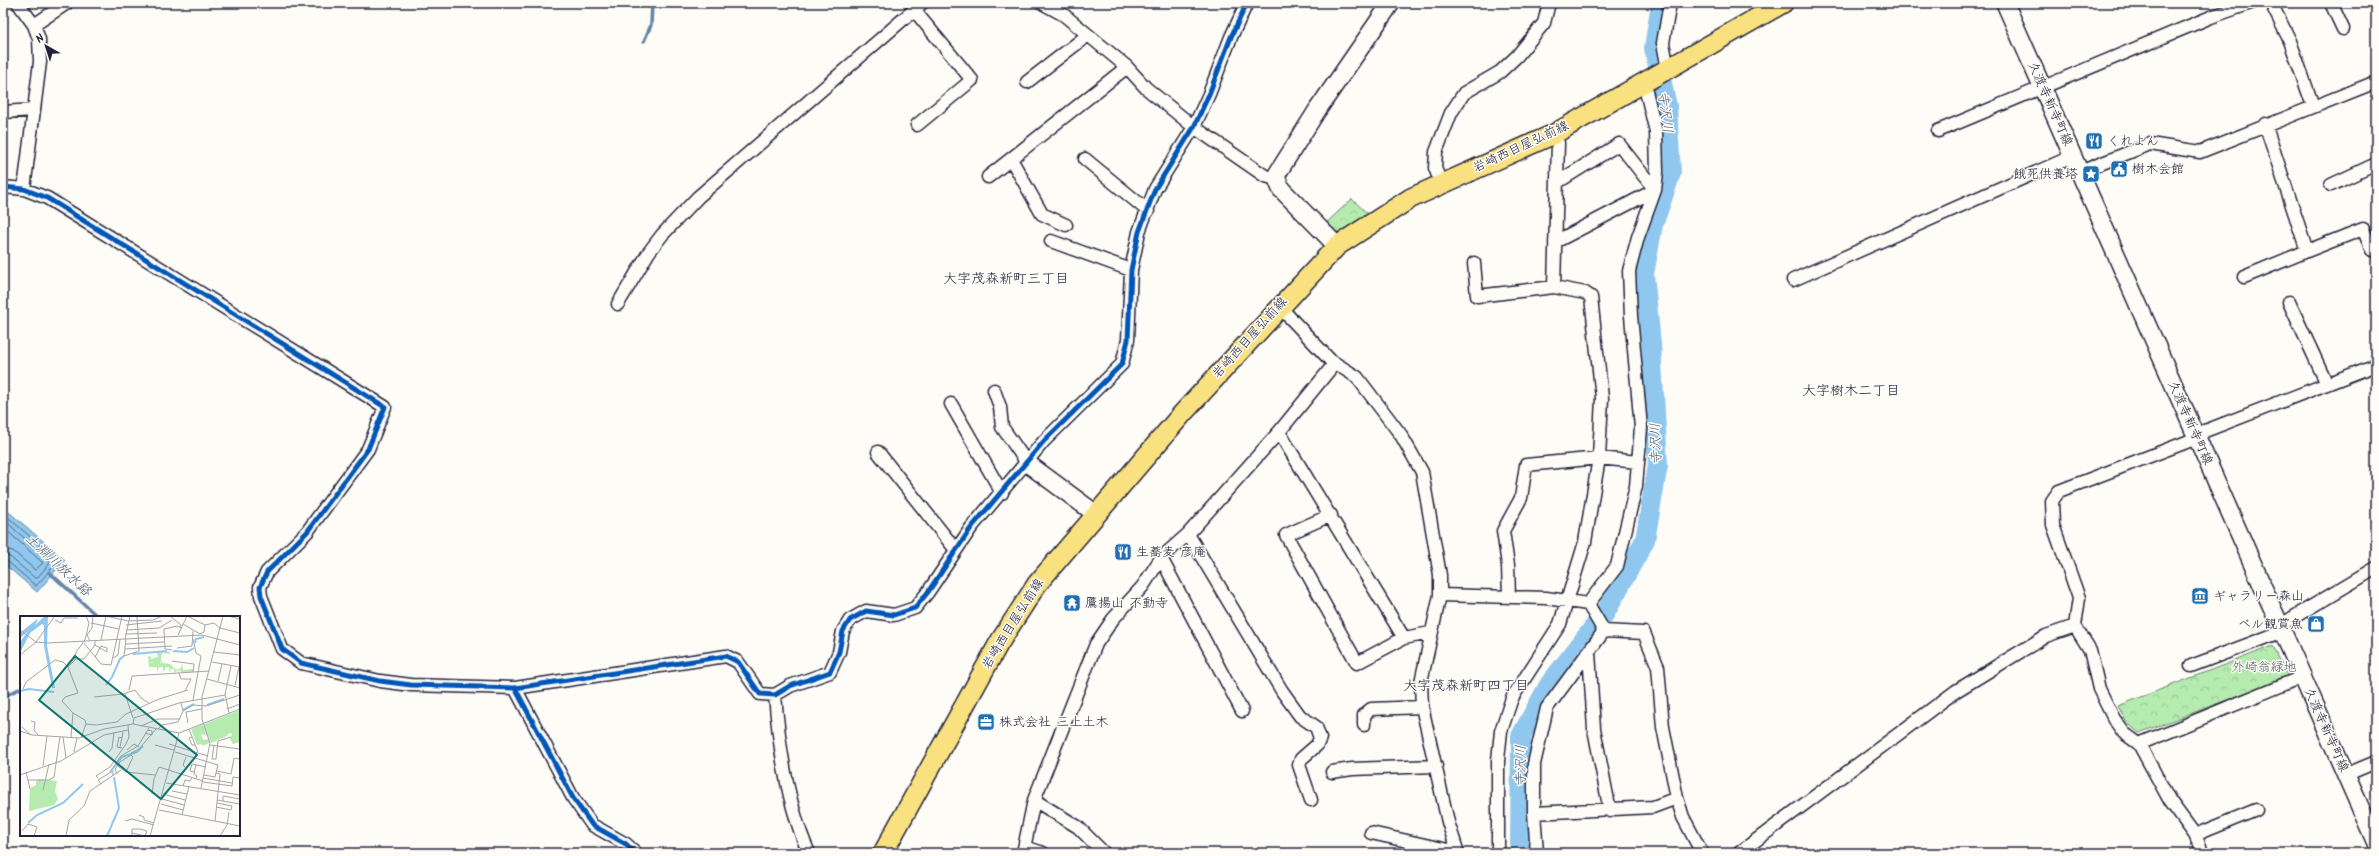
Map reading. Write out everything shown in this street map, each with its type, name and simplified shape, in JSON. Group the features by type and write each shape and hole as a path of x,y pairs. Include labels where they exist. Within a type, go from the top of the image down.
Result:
{"main road":[{"path":"1337,246 1281,189 1277,179 1280,169 1318,109 1391,3"},
{"name":"岩崎西目屋弘前線","path":"887,851 999,643 1037,584 1096,514 1279,306 1337,246 1385,214 1441,183 1554,134 1783,3"},
{"name":"久渡寺新寺町線","path":"2005,3 2280,629 2376,842"},
{"path":"1027,463 1096,514"}],"street":[{"path":"18,3 34,25 39,39 40,62 24,189"},
{"path":"34,25 67,3"},
{"path":"1042,3 1064,15 1127,67 1146,88 1194,127 1265,176 1277,179"},
{"path":"3,187 24,189 47,198 385,407 368,448 354,469 307,532 267,572 260,587 261,596 282,649 292,658 301,663 380,681 425,686 515,688 726,656 738,662 760,694 775,695 790,686 830,672 839,652 843,631 854,616 866,611 894,615 915,608 928,592 956,550 1048,437 1082,406 1122,364 1128,340 1131,270 1139,232 1155,189 1194,127 1209,94 1231,37 1247,3"},
{"path":"1441,183 1435,168 1436,152 1451,113 1464,93 1500,72 1517,56 1544,23 1550,3"},
{"path":"1589,605 1617,566 1636,486 1641,428 1631,316 1629,271 1638,237 1655,190 1656,76 1670,3"},
{"path":"1938,131 2042,86 2211,17 2251,3"},
{"path":"2271,3 2290,41 2313,106"},
{"path":"2331,3 2343,29"},
{"path":"618,304 649,252 662,235 698,197 918,7 972,80 917,125"},
{"path":"1027,82 1088,35"},
{"path":"988,177 1127,67"},
{"path":"2080,172 2150,144 2200,152 2265,124 2376,82"},
{"path":"3,112 34,110"},
{"path":"2265,124 2307,251"},
{"path":"1554,134 1558,142 1554,287"},
{"path":"1558,182 1619,144 1655,190"},
{"path":"1793,280 2073,156"},
{"path":"1011,159 1042,214 1066,225"},
{"path":"1085,159 1148,210"},
{"path":"2330,185 2376,164"},
{"path":"1555,242 1655,190"},
{"path":"2244,277 2363,229 2372,242"},
{"path":"1051,241 1131,270"},
{"path":"1474,263 1477,296 1554,287 1585,293 1591,297 1602,398 1599,458 1585,542 1560,624 1512,698 1501,731 1498,760 1498,853"},
{"path":"2289,302 2327,384"},
{"path":"1279,306 1335,363 1357,377 1401,435 1422,472 1440,575 1440,595 1430,632 1421,682 1422,707 1436,766 1452,851 1371,833"},
{"path":"1044,853 1024,850 1034,800 1096,644 1113,619 1143,586 1161,558 1188,534 1279,432 1335,363"},
{"path":"2203,853 2195,835 2170,800 2139,744 2124,733 2114,719 2099,689 2090,650 2075,626 2079,598 2053,526 2052,501 2059,491 2197,438 2205,431 2376,366"},
{"path":"994,390 1000,407 1002,427 1027,463"},
{"path":"951,404 1002,493"},
{"path":"1279,432 1331,515 1404,638"},
{"path":"878,452 956,550"},
{"path":"1509,597 1508,565 1503,531 1521,498 1526,465 1599,458 1638,462"},
{"path":"1331,515 1286,535 1357,663 1404,638 1430,632"},
{"path":"1188,534 1282,691 1300,716 1316,727 1320,738 1318,745 1301,759 1299,765 1311,800"},
{"path":"1161,558 1242,711"},
{"path":"2191,666 2280,629 2376,568"},
{"path":"1440,595 1567,599 1589,605 1603,629"},
{"path":"1739,853 1956,691 2046,636 2075,626"},
{"path":"1537,853 1534,813 1534,764 1547,708 1589,652 1603,629"},
{"path":"1603,629 1644,633 1658,667 1663,727 1678,798 1683,816 1702,853"},
{"path":"1589,652 1594,730 1610,811"},
{"path":"2139,744 2302,677"},
{"path":"515,688 573,798 592,825 626,844 636,853"},
{"path":"775,695 777,725 785,769 800,834 809,853"},
{"path":"1364,726 1364,715 1371,709 1422,707"},
{"path":"2345,775 2376,762"},
{"path":"1332,772 1352,769 1436,766"},
{"path":"1534,813 1610,811 1653,807 1678,798"},
{"path":"1034,800 1078,827 1104,853"},
{"path":"2195,835 2256,810"}],"green space":[{"path":"1352,199 1369,215 1346,232 1332,232 1324,225"},
{"name":"外崎翁緑地","path":"2273,646 2288,677 2139,733 2127,723 2118,706"}],"water":[{"path":"3,507 65,560 37,592 3,563"}],"waterway":[{"path":"644,41 651,25 652,3"},
{"name":"寺沢川","path":"1520,853 1521,736 1549,685 1605,613 1645,540 1658,465 1651,344 1644,274 1653,225 1671,173 1667,106 1654,48 1661,3"},
{"name":"土淵川放水路","path":"49,572 97,616"},
{"path":"3,697 20,688"}],"cycle path":[{"path":"515,688 726,656 738,662 760,694 775,695 790,686 830,672 839,652 843,631 850,620 866,611 894,615 915,608 928,592 971,528 1044,441 1122,364 1128,340 1131,270 1139,232 1155,189 1194,127 1209,94 1231,37 1247,3"},
{"path":"3,187 24,189 47,198 385,407 368,449 307,532 267,572 260,587 261,596 282,649 301,663 380,681 411,685 515,688 573,798 592,825 626,844 636,853"}],"place":[{"name":"くれよん","path":"2094,141"},
{"name":"樹木会館","path":"2119,169"},
{"name":"餓死供養塔","path":"2091,174"},
{"name":"生蕎麦 彦庵","path":"1123,552"},
{"name":"ギャラリー森山","path":"2200,596"},
{"name":"鷹揚山 不動寺","path":"1072,603"},
{"name":"ベル観賞魚","path":"2316,624"},
{"name":"株式会社 三上土木","path":"986,722"}],"district":[{"name":"大字茂森新町三丁目","path":"1006,279"},
{"name":"大字樹木二丁目","path":"1851,391"},
{"name":"大字茂森新町四丁目","path":"1466,686"}]}
